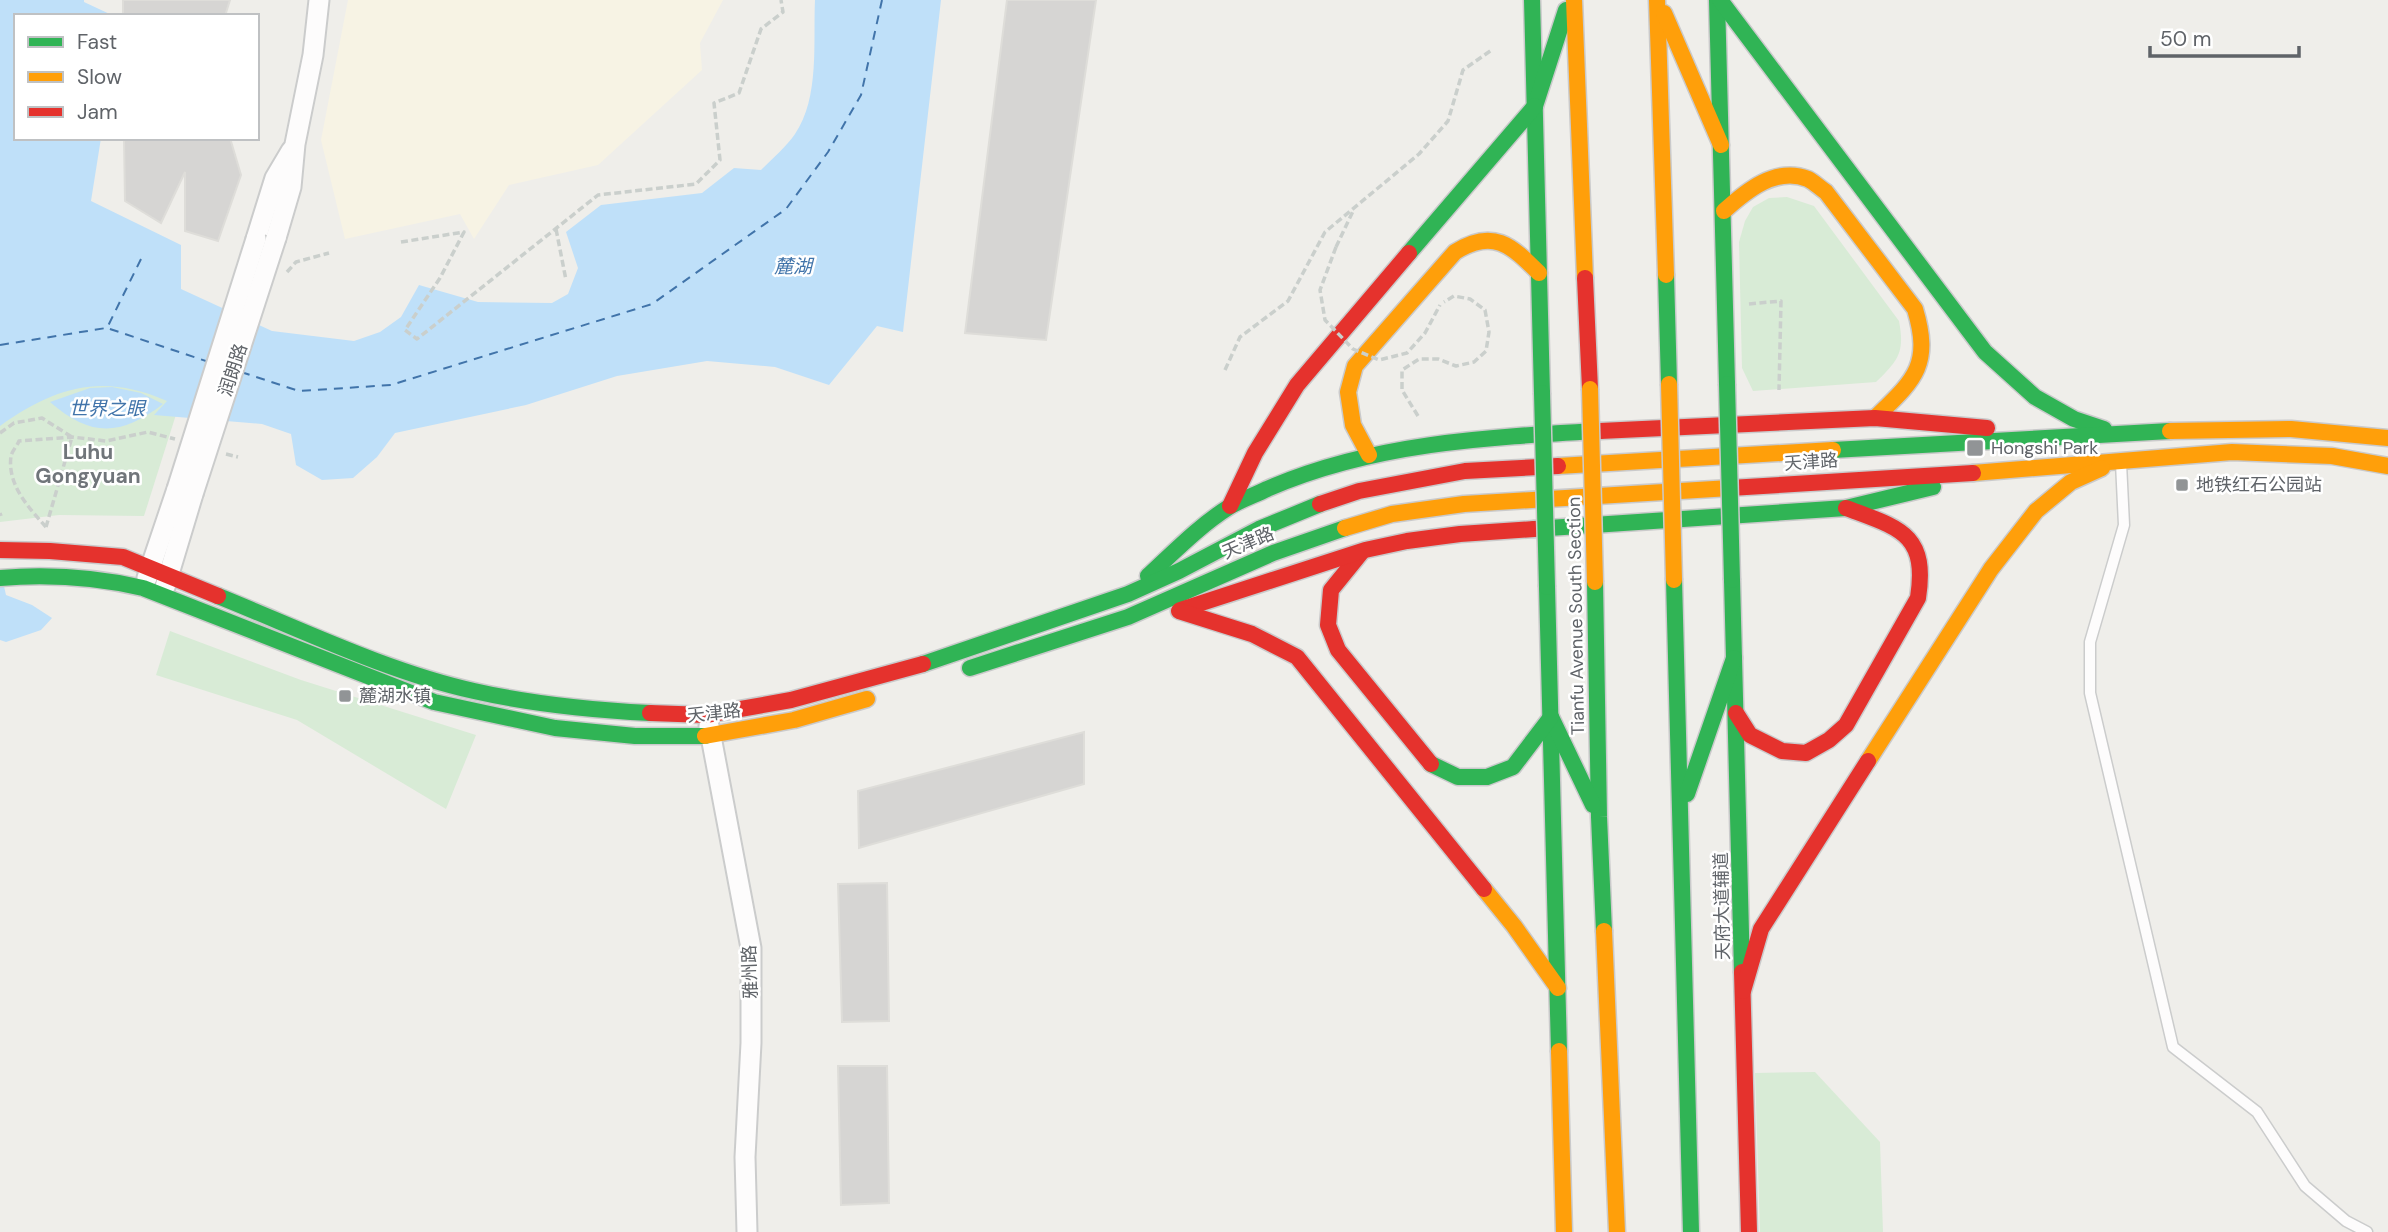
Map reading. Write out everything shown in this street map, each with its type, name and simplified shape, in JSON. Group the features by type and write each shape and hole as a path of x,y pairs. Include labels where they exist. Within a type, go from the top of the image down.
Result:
{"main road":[{"path":"1532,0 1564,1232"},
{"path":"1230,506 1255,453 1297,386 1535,106 1572,0"},
{"name":"Tianfu Avenue South Section","path":"1572,0 1590,389 1599,817 1617,1232"},
{"path":"1657,0 1721,145"},
{"path":"1657,0 1691,1232"},
{"path":"1719,0 1984,352 2035,397 2074,419 2120,434"},
{"name":"天府大道辅道","path":"1719,0 1749,1232"},
{"path":"1724,211 1761,182 1781,176 1807,179 1826,192 1915,309 1923,331 1924,350 1919,368 1908,385 1875,418"},
{"path":"1368,455 1353,425 1349,403 1348,392 1354,366 1455,252 1469,242 1487,239 1513,247 1539,272"},
{"path":"1128,594 1188,539 1230,506 1291,479 1368,455 1498,436 1875,418 2071,437"},
{"name":"天津路","path":"0,550 123,557 385,664 472,691 607,712 706,715 791,700 902,670 1056,620 1128,594 1180,571 1309,507 1359,491 1409,480 1465,471 2120,434 2269,428 2340,431 2388,438"},
{"name":"天津路","path":"961,671 1128,617 1273,553 1392,514 1464,504 1999,471 2120,459 2232,452 2332,456 2388,466"},
{"path":"1743,991 1761,929 1991,569 2036,511 2071,482 2120,459"},
{"path":"1128,617 1179,611 1364,550 1408,541 1460,534 1846,508 1999,471"},
{"path":"1736,713 1750,735 1782,751 1806,753 1829,740 1846,725 1919,597 1923,577 1921,555 1907,536 1882,522 1846,508"},
{"path":"1364,550 1331,590 1328,625 1338,650 1428,762 1458,777 1487,777 1513,767 1550,717"},
{"name":"天津路","path":"0,578 34,574 118,582 143,588 433,702 555,728 635,736 710,736 794,720 885,694"},
{"path":"1179,611 1252,634 1297,657 1514,926 1558,988"},
{"path":"1680,814 1734,658"},
{"path":"1550,717 1599,817"}],"street":[{"name":"润朗路","path":"185,491 276,238 291,187 295,144 313,55 319,0"},
{"name":"润朗路","path":"163,595 161,571 256,239 275,178 295,144"},
{"name":"润朗路","path":"143,588 161,571"},
{"name":"雅州路","path":"706,715 751,948 751,1043 745,1157 747,1232"}],"lane":[{"path":"2120,434 2124,524 2090,642 2090,693 2173,1047 2257,1112 2305,1186 2346,1221 2367,1232"}],"path":[{"path":"401,242 464,232 440,278 405,330 418,339 598,195 696,184 720,160 714,103 739,93 761,29 783,12 781,0"},
{"path":"1225,370 1240,337 1288,301 1325,232 1419,154 1448,121 1463,70 1493,49"},
{"path":"1354,207 1320,290 1325,320 1353,349 1379,360 1408,353 1425,333 1440,305 1454,296 1470,299 1485,310 1489,332 1486,351 1474,362 1456,366 1437,359 1419,359 1402,370 1402,390 1418,415"},
{"path":"556,229 566,280"},
{"path":"287,272 296,262 328,253"},
{"path":"1740,305 1781,301 1779,390"},
{"path":"0,433 14,423 41,418 72,437"},
{"path":"72,437 46,527 19,495 11,455 19,441 72,437 106,441 148,432 175,439"},
{"path":"225,454 238,457"}],"shaded area":[{"path":"348,0 723,0 700,43 702,70 598,165 509,185 474,239 460,214 345,239 321,140"}],"green space":[{"path":"1787,197 1814,206 1899,321 1901,341 1898,355 1876,382 1753,391 1742,368 1739,242 1745,221 1753,207 1769,198"},
{"path":"92,371 185,386 144,516 59,515 0,522 0,412"},
{"path":"170,631 301,680 476,735 446,809 297,720 156,675"},
{"path":"1815,1072 1880,1142 1883,1232 1760,1232 1755,1073"}],"water":[{"name":"麓湖","path":"0,0 84,0 110,14 14,14 14,140 101,140 91,201 181,245 181,289 272,331 354,341 380,332 401,317 419,285 478,302 552,303 568,294 578,268 566,232 601,205 702,193 734,168 761,170 787,144 803,120 812,87 815,0 941,0 903,332 877,326 829,385 775,367 707,361 617,376 526,405 395,433 377,457 353,478 322,480 296,465 291,434 262,424 154,415 167,401 122,387 80,388 61,393 41,401 0,426"},
{"name":"世界之眼","path":"112,387 141,393 163,404 133,422 106,429 79,422 50,402 90,388"},
{"path":"0,569 6,595 32,605 52,618 41,630 6,642 0,640"}],"building":[{"path":"123,0 230,0 226,14 123,14"},
{"path":"1007,0 1096,0 1046,340 965,333"},
{"path":"124,140 231,140 241,175 218,241 185,231 185,172 161,223 125,201"},
{"path":"1084,732 1084,784 859,848 858,791"},
{"path":"887,883 889,1021 842,1022 838,884"},
{"path":"838,1066 887,1066 889,1203 841,1205"}],"ferry route":[{"path":"241,372 299,391 391,385 652,304 786,209 828,152 861,95 882,0"},
{"path":"141,259 107,328 209,362"},
{"path":"0,345 106,328"}],"traffic: fast":[{"path":"1532,0 1542,393"},
{"path":"1717,0 1727,384"},
{"path":"1720,0 1985,352 2035,397 2074,419 2104,429"},
{"path":"1535,106 1566,10"},
{"path":"1409,253 1535,106"},
{"path":"1666,275 1669,384"},
{"path":"1727,384 1732,580"},
{"path":"1542,393 1547,587"},
{"path":"1148,576 1218,514 1238,502 1307,474 1348,461 1431,445 1600,431"},
{"path":"1833,450 2170,431"},
{"path":"1534,529 1846,508 1933,487"},
{"path":"923,664 1128,594 1259,529 1320,504"},
{"path":"970,668 1128,617 1273,553 1345,528"},
{"path":"0,578 72,577 143,588 434,702 555,728 635,736 705,736"},
{"path":"1674,580 1691,1232"},
{"path":"1732,580 1742,972"},
{"path":"1595,582 1604,931"},
{"path":"1547,587 1559,1051"},
{"path":"218,596 344,649 442,683 539,703 650,713"},
{"path":"1687,794 1734,658"},
{"path":"1431,764 1458,777 1487,777 1513,767 1551,717"},
{"path":"1551,717 1593,805"}],"traffic: slow":[{"path":"1574,0 1585,278"},
{"path":"1657,0 1666,275"},
{"path":"1664,13 1721,145"},
{"path":"1724,211 1752,189 1773,178 1796,176 1808,179 1826,192 1915,309 1921,345 1916,371 1900,393 1875,418"},
{"path":"1369,455 1353,425 1348,392 1355,366 1455,252 1480,241 1501,243 1539,273"},
{"path":"1669,384 1674,580"},
{"path":"1590,389 1595,582"},
{"path":"2170,431 2291,429 2388,438"},
{"path":"1558,466 1833,450"},
{"path":"1973,473 2232,452 2332,456 2388,466"},
{"path":"1868,761 1991,569 2036,511 2071,482 2102,468"},
{"path":"1345,528 1392,514 1464,504 1730,488"},
{"path":"705,736 794,720 867,699"},
{"path":"1484,889 1558,988"},
{"path":"1604,931 1617,1232"},
{"path":"1559,1051 1564,1232"}],"traffic: jam":[{"path":"1230,506 1255,453 1297,385 1409,253"},
{"path":"1585,278 1590,389"},
{"path":"1600,431 1875,418 1987,428"},
{"path":"1320,504 1359,491 1465,471 1558,466"},
{"path":"1730,488 1973,473"},
{"path":"1736,713 1750,735 1782,751 1806,753 1829,740 1846,725 1918,598 1920,576 1914,546 1895,528 1846,508"},
{"path":"1180,610 1365,550 1460,534 1534,529"},
{"path":"0,550 123,557 218,596"},
{"path":"1361,553 1331,590 1328,625 1338,650 1431,764"},
{"path":"1179,611 1252,634 1297,657 1484,889"},
{"path":"650,713 706,715 791,700 923,664"},
{"path":"1743,991 1761,929 1868,761"},
{"path":"1742,972 1749,1232"}],"place":[{"name":"Hongshi Park","path":"1975,448"},
{"name":"地铁红石公园站","path":"2182,485"},
{"name":"麓湖水镇","path":"345,696"}],"district":[{"name":"Luhu Gongyuan","path":"88,464"}]}
